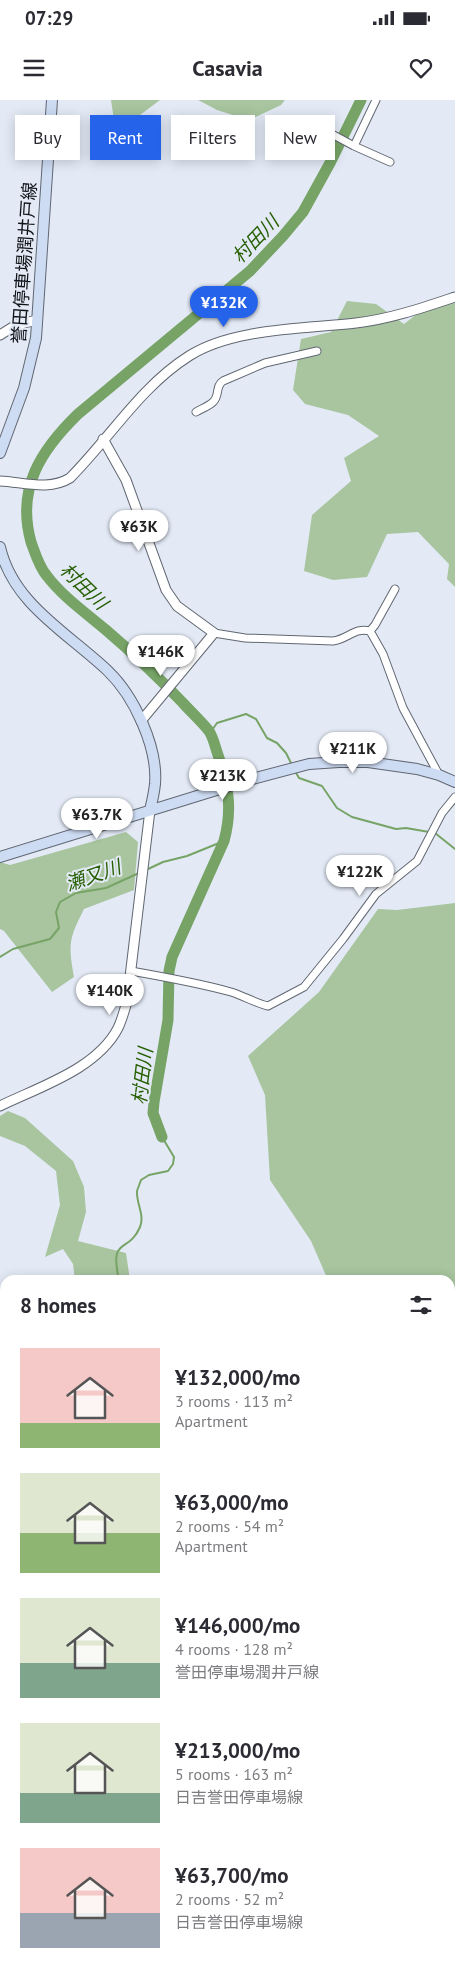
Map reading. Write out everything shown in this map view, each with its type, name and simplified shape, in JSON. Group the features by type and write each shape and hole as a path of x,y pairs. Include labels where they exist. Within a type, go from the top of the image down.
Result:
{"main road":[{"name":"誉田停車場潤井戸線","path":"0,453 28,373 36,338 52,100"},
{"path":"0,546 7,567 24,595 44,617 109,672 126,693 141,720 155,769 155,784 150,810"},
{"path":"0,857 187,798 309,764 368,762 439,775 455,782"}],"street":[{"path":"354,146 376,100"},
{"path":"335,136 390,162"},
{"path":"4,481 52,486 61,484 70,478 158,379 190,354 246,335 384,318 455,298"},
{"path":"0,335 16,325 37,320"},
{"path":"196,412 214,402 218,385 223,381 265,363 317,351"},
{"path":"104,439 126,480 166,590 177,606 214,633 245,638 334,641 345,638 357,630 370,631"},
{"path":"370,631 394,589"},
{"path":"370,631 384,654 404,708 439,775"},
{"path":"141,720 214,633"},
{"path":"131,971 193,982 234,993 253,1002 268,1006 304,987 343,940 376,894 417,861 442,813 455,797"},
{"path":"0,1106 78,1068 94,1057 118,1028 127,1002 146,859 150,810"}],"green space":[{"path":"111,100 160,100 140,115 113,115"},
{"path":"198,100 285,100 281,105 255,117 255,115 233,115 217,110"},
{"path":"455,295 455,587 447,579 449,564 418,532 387,534 367,577 333,580 304,571 312,515 351,481 344,458 379,436 348,415 305,404 293,390 301,339 331,332 347,301 376,304 404,324 431,303"},
{"path":"126,832 138,842 134,890 84,909 71,942 74,977 52,992 4,931 0,929 0,862 10,865"},
{"path":"455,903 455,1275 326,1275 311,1241 270,1180 265,1095 248,1056 319,992 378,909 397,910"},
{"path":"8,1111 25,1118 73,1161 84,1187 86,1212 78,1241 126,1253 129,1275 74,1275 73,1264 63,1249 45,1257 60,1205 56,1171 25,1146 0,1136 0,1116"}],"waterway":[{"name":"村田川","path":"162,1137 153,1113 168,1020 169,971 172,957 224,841 229,807 226,786 214,742 206,727 145,665 67,598 44,572 31,542 27,522 27,504 30,487 35,471 43,456 78,414 250,271 283,236 303,212 361,100"},
{"path":"210,733 217,723 246,714 256,719 267,738 277,743 286,753 292,765"},
{"path":"295,771 299,778 322,786 337,808 352,817 396,829 406,828 435,833 455,849"},
{"name":"瀬又川","path":"146,870 163,862 187,856 224,841"},
{"name":"瀬又川","path":"0,957 13,949 50,939 59,928 56,912 60,902 76,893 106,888 139,873"},
{"name":"村田川","path":"118,1275 116,1257 118,1251 130,1241 140,1227 141,1214 137,1191 141,1180 149,1175 168,1171 173,1164 174,1157 162,1137"}]}
